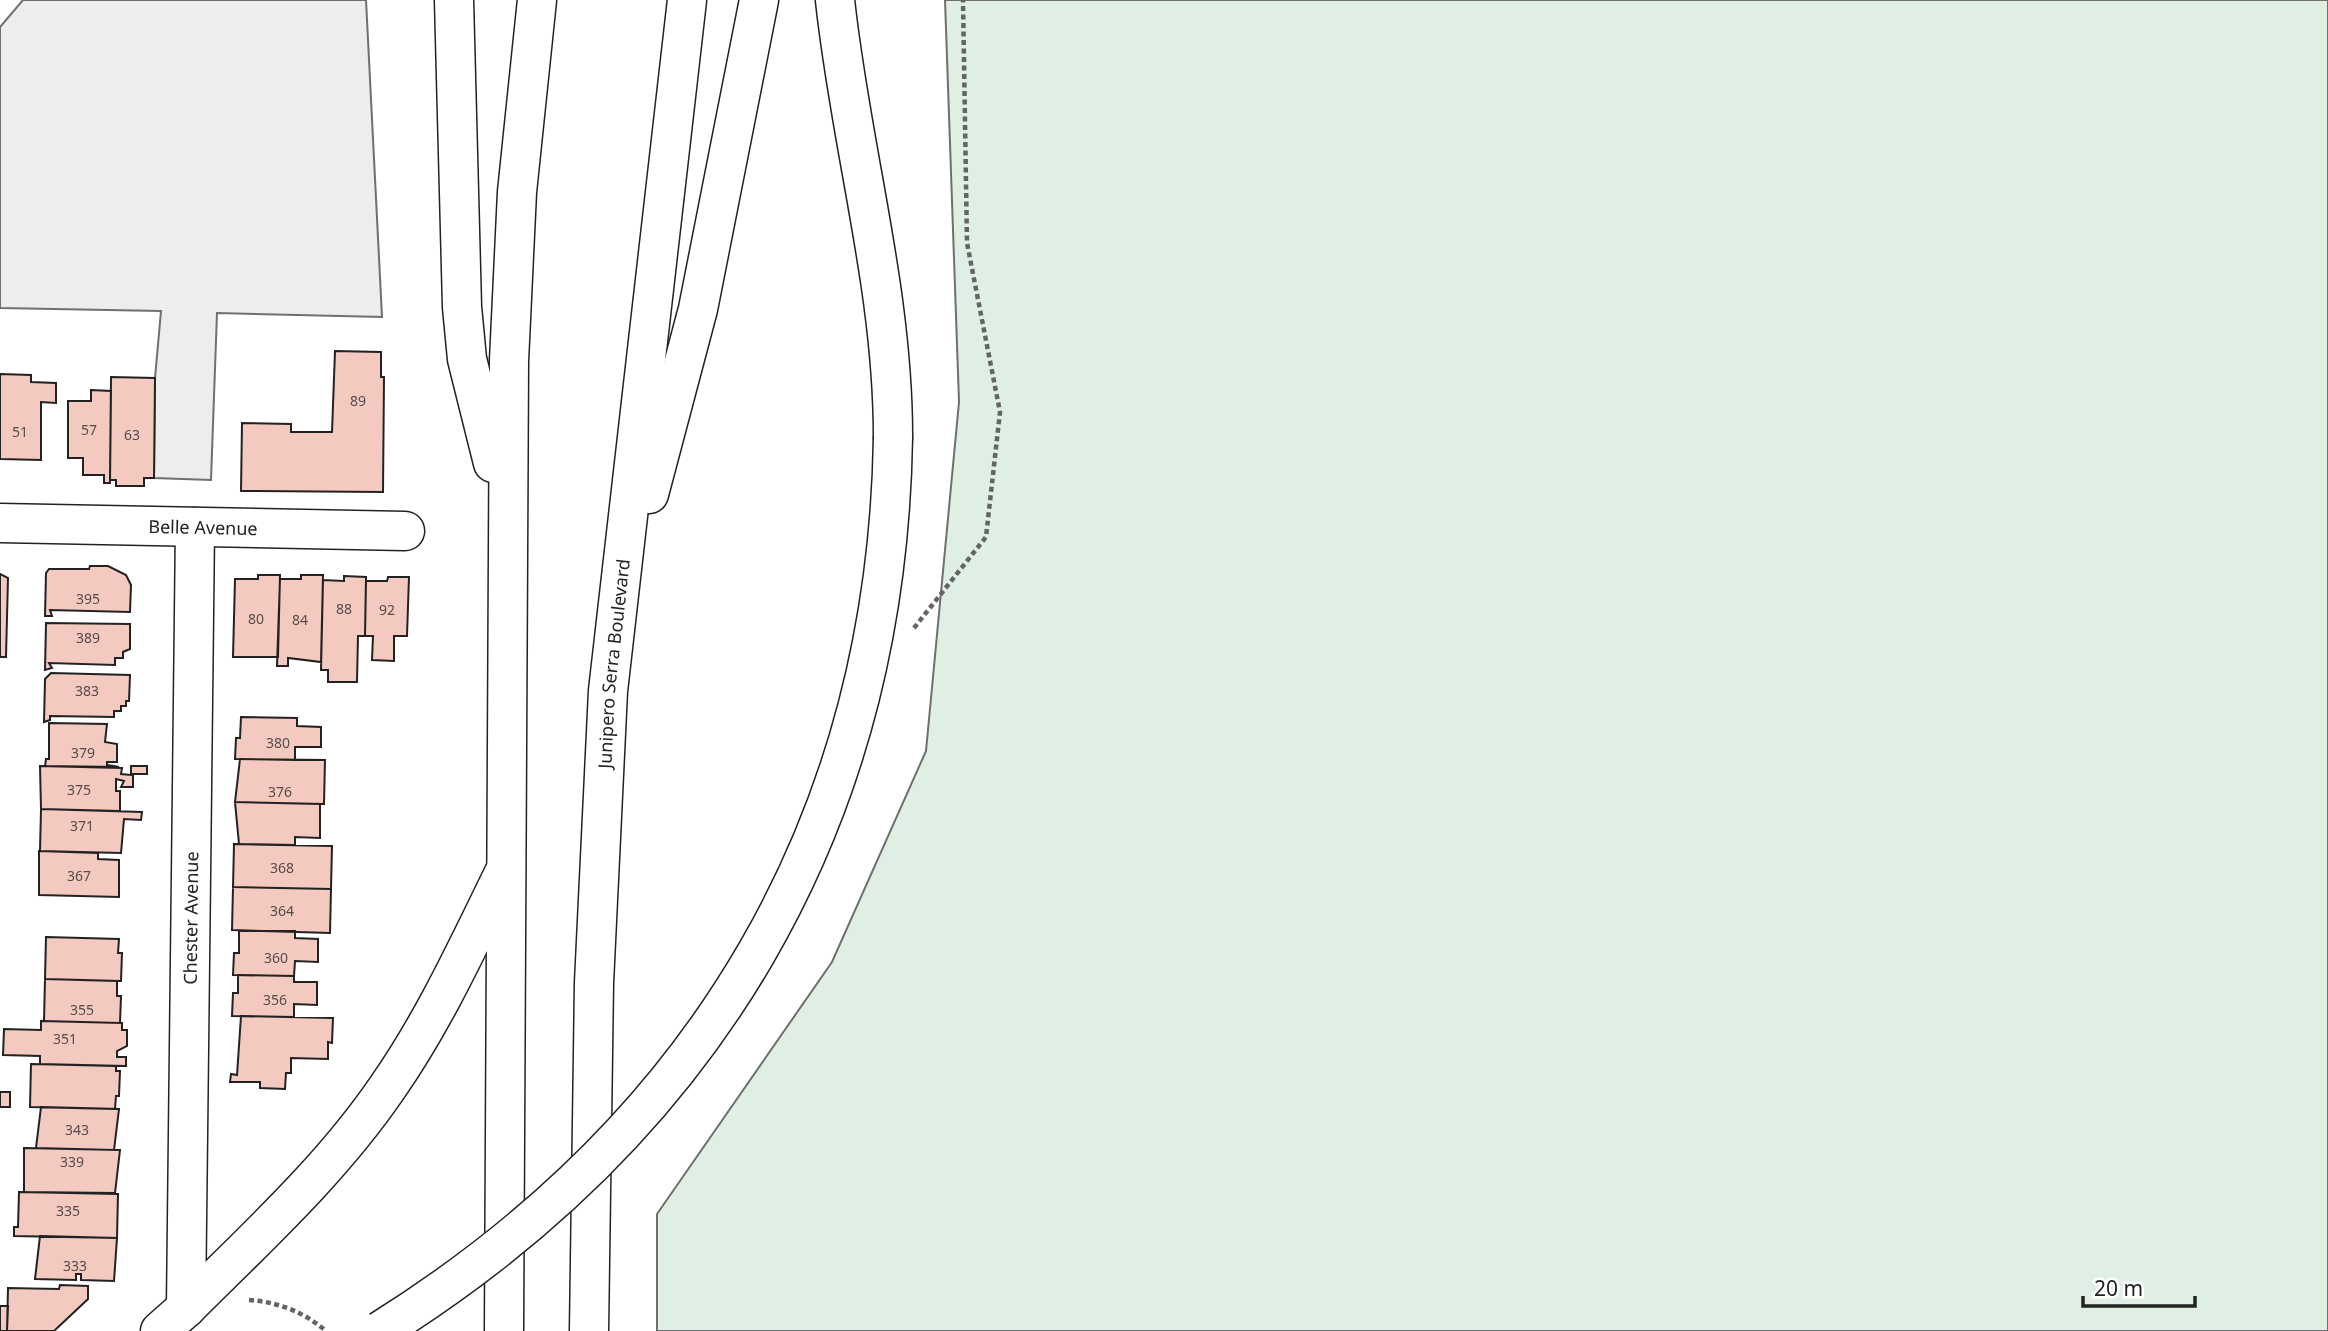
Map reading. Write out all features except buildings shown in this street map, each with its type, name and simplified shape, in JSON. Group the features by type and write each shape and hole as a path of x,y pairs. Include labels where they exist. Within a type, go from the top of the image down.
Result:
{"main road":[{"path":"454,0 462,307 467,359 507,517"},
{"path":"504,1331 508,865 507,517 512,277 537,0"},
{"name":"Junipero Serra Boulevard","path":"589,1326 594,983 603,757 613,621 687,0"},
{"path":"613,621 698,309 759,0"},
{"path":"380,1331 490,1256 565,1194 600,1159 674,1075 722,1009 753,958 793,884 824,811 856,712 884,581 894,437 886,307 849,110 835,0"},
{"name":"Belle Avenue","path":"0,523 405,531"},
{"name":"Chester Avenue","path":"174,1320 195,527"},
{"path":"174,1320 321,1171 388,1087 441,1000 508,865"}],"path":[{"path":"244,1299 290,1308 313,1320 326,1331"}],"green space":[{"path":"945,0 2328,0 2328,1331 657,1331 657,1214 832,962 926,751 959,402"}],"shaded area":[{"path":"23,0 366,0 382,317 217,313 211,480 154,478 155,378 161,311 0,308 0,27"}]}
